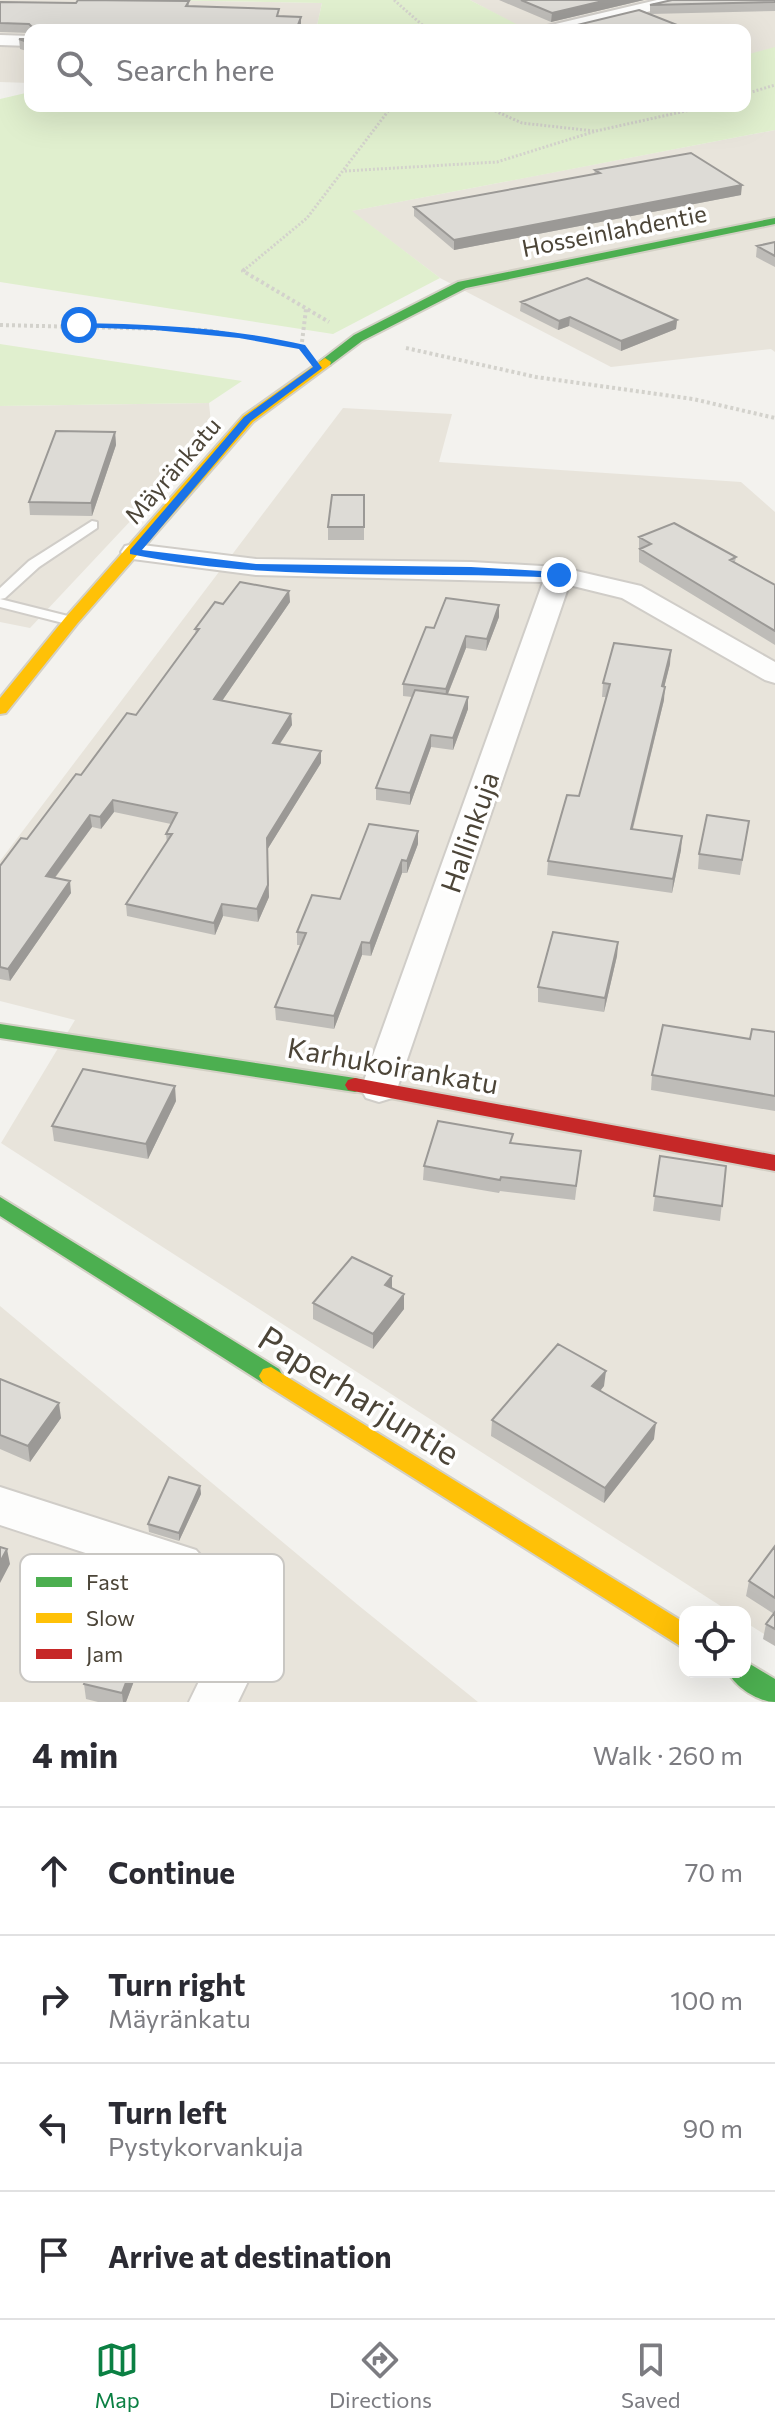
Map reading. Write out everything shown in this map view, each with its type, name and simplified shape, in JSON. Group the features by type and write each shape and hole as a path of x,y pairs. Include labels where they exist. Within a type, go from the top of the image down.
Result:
{"street":[{"path":"578,24 677,0"},
{"path":"0,40 24,41"},
{"name":"Hosseinlahdentie","path":"462,285 775,221"},
{"name":"Mäyränkatu","path":"0,709 71,621 248,419 358,338 462,285"},
{"path":"134,552 256,567 471,570 559,575 631,592 775,674"},
{"name":"Hallinkuja","path":"379,1089 559,575"},
{"name":"Karhukoirankatu","path":"0,1031 379,1089 775,1163"},
{"name":"Paperharjuntie","path":"0,1205 679,1633"},
{"path":"0,1506 149,1554"},
{"path":"750,1678 775,1694"},
{"path":"213,1702 223,1682"}],"lane":[{"path":"0,595 34,564 92,525"},
{"path":"0,603 71,621"}],"path":[{"path":"394,0 421,24"},
{"path":"751,92 775,85"},
{"path":"388,112 307,218 243,271 358,338 536,377 693,399 775,418"},
{"path":"491,112 542,126 596,131"},
{"path":"344,171 497,162 596,131 681,112"},
{"path":"0,325 205,330 302,347 306,309"}],"shaded area":[{"path":"0,0 322,3 317,24 24,24 24,83 0,82"},
{"path":"470,0 775,0 775,49 751,55 751,24 515,24"},
{"path":"775,130 775,352 771,349 611,367 440,278 351,211"},
{"path":"209,403 212,434 30,628 0,622 0,406"},
{"path":"343,408 452,414 439,462 741,482 775,512 775,1641 751,1626 751,1606 721,1606 1,1143 75,1020 0,1001 0,861"},
{"path":"0,1306 478,1702 0,1702"}],"green space":[{"path":"152,0 470,0 516,24 317,24 322,3"},
{"path":"775,47 775,130 352,211 440,278 333,334 0,282 0,99 24,93 24,112 751,112 751,53"},
{"path":"0,344 242,381 209,403 0,406"}],"building":[{"path":"78,0 189,1 186,6 279,9 277,16 301,17 298,24 0,23 0,2 76,3"},
{"path":"521,0 607,0 552,13"},
{"path":"672,0 775,0 775,2 650,5"},
{"path":"639,10 675,24 581,24"},
{"path":"691,153 742,185 454,240 414,207 600,173 595,170"},
{"path":"775,242 775,256 757,246"},
{"path":"587,278 677,320 621,341 570,317 559,321 521,302"},
{"path":"56,431 115,432 91,503 29,502"},
{"path":"332,495 364,495 364,527 328,527"},
{"path":"674,523 736,557 730,560 775,585 775,631 640,549 651,544 639,537"},
{"path":"240,582 289,591 214,699 291,714 273,743 321,751 267,838 268,885 257,909 222,904 214,923 126,904 172,834 166,834 177,813 113,800 100,817 90,815 46,876 70,881 8,969 0,967 0,866 21,838 27,839 76,774 81,775 127,713 136,715 215,602 223,604"},
{"path":"446,598 499,605 487,639 466,636 446,689 403,684 426,627 434,628"},
{"path":"614,643 671,650 631,829 682,836 673,879 548,861 567,795 579,796 610,684 603,683"},
{"path":"415,690 468,697 453,738 431,735 410,793 376,788"},
{"path":"707,815 749,821 742,860 699,854"},
{"path":"369,824 418,831 407,861 402,860 370,943 362,942 334,1016 275,1007 306,933 297,932 312,895 340,899"},
{"path":"553,932 618,942 605,998 538,987"},
{"path":"663,1025 750,1039 752,1029 775,1032 775,1096 652,1075"},
{"path":"83,1069 175,1086 146,1144 52,1126"},
{"path":"438,1121 513,1134 510,1143 581,1151 576,1186 501,1177 500,1180 424,1166"},
{"path":"660,1156 726,1166 722,1206 654,1196"},
{"path":"352,1257 392,1276 385,1285 404,1294 373,1334 313,1303"},
{"path":"558,1344 606,1371 592,1386 656,1423 605,1488 492,1420"},
{"path":"0,1379 59,1403 28,1446 0,1435"},
{"path":"169,1477 200,1486 179,1533 148,1524"},
{"path":"775,1546 775,1598 749,1581"},
{"path":"0,1547 7,1549 0,1562"},
{"path":"775,1612 775,1629 766,1624"},
{"path":"85,1682 126,1682 122,1693"}],"traffic: fast":[{"path":"325,362 358,338 462,285 775,221"},
{"path":"0,1031 355,1085"},
{"path":"0,1205 271,1376"},
{"path":"750,1678 775,1694"}],"traffic: slow":[{"path":"0,709 71,621 248,419 325,362"},
{"path":"271,1376 679,1633"}],"traffic: jam":[{"path":"355,1085 775,1163"}],"route":[{"path":"79,325 205,330 239,335 302,347 318,368 248,419 134,552 256,567 471,570 559,575"}]}
